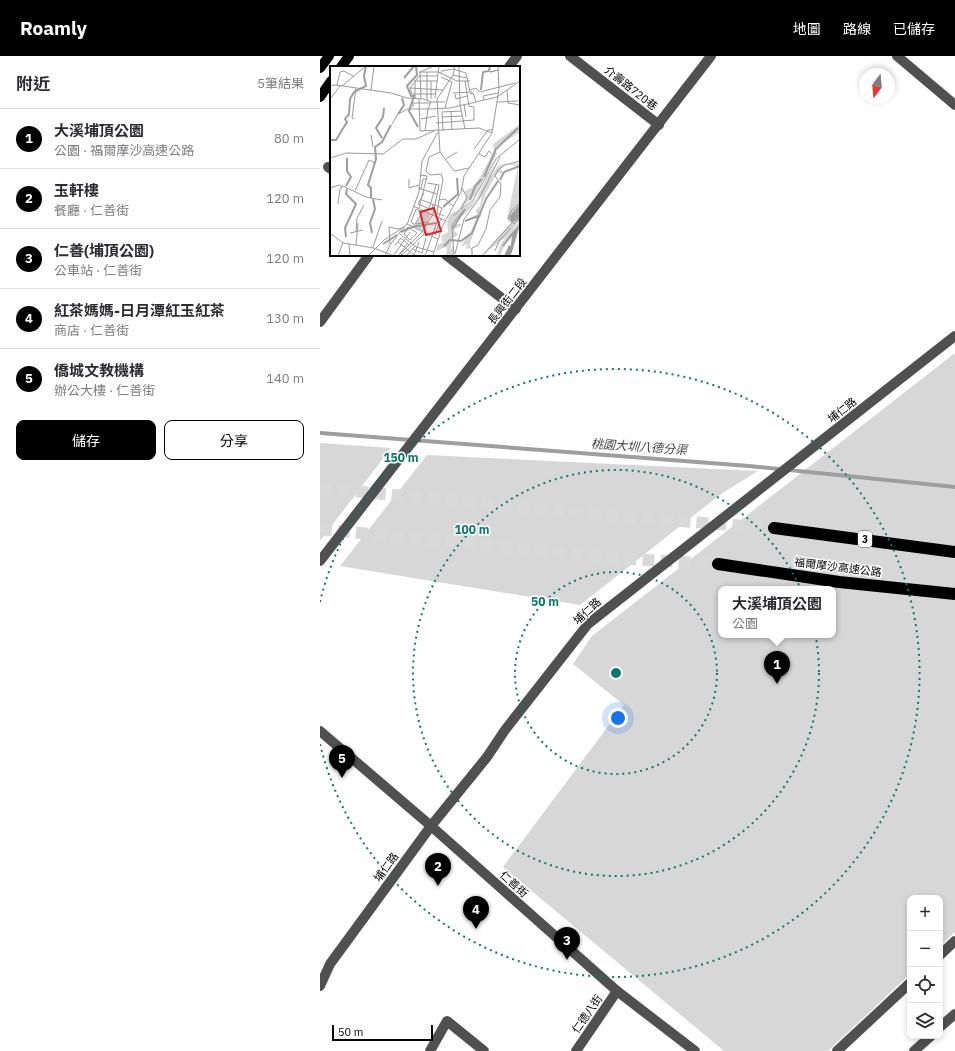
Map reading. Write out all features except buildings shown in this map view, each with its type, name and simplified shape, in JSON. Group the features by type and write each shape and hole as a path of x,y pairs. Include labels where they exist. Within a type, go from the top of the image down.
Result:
{"highway":[{"name":"3","path":"774,528 955,552"},
{"name":"福爾摩沙高速公路","path":"718,564 840,582 955,594"}],"main road":[{"path":"320,68 329,56"},
{"path":"342,66 349,56"},
{"path":"320,97 330,82"}],"street":[{"path":"510,66 517,56"},
{"name":"介壽路720巷","path":"570,56 658,124"},
{"name":"長興街二段","path":"320,561 712,56"},
{"path":"897,56 955,105"},
{"path":"320,322 369,256"},
{"path":"447,256 516,309"},
{"name":"埔仁路","path":"320,986 330,964 431,826 487,757 505,730 588,624 955,336"},
{"name":"仁善街","path":"320,732 431,826 617,991 695,1051"},
{"path":"943,953 953,947"},
{"path":"837,1051 907,986"},
{"name":"仁德八街","path":"576,1051 617,991"},
{"path":"943,1025 955,1014"},
{"path":"430,1051 447,1021 484,1051"},
{"path":"914,1051 928,1039"}],"shaded area":[{"path":"955,353 955,932 943,943 943,895 907,895 907,977 828,1051 724,1051 503,867 624,705 573,664 592,636"},
{"path":"320,443 391,448 320,541"},
{"path":"427,455 758,471 721,494 580,605 340,566"}],"waterway":[{"name":"桃園大圳八德分渠","path":"320,433 749,466 955,487"}],"tunnel":[{"path":"320,488 626,517 774,528"},
{"path":"320,529 612,558 718,564"}],"place":[{"name":"大溪埔頂公園","path":"777,684"},
{"name":"僑城文教機構","path":"342,778"},
{"name":"玉軒樓","path":"438,886"},
{"name":"紅茶媽媽-日月潭紅玉紅茶","path":"476,929"},
{"name":"仁善(埔頂公園)","path":"567,960"}]}
